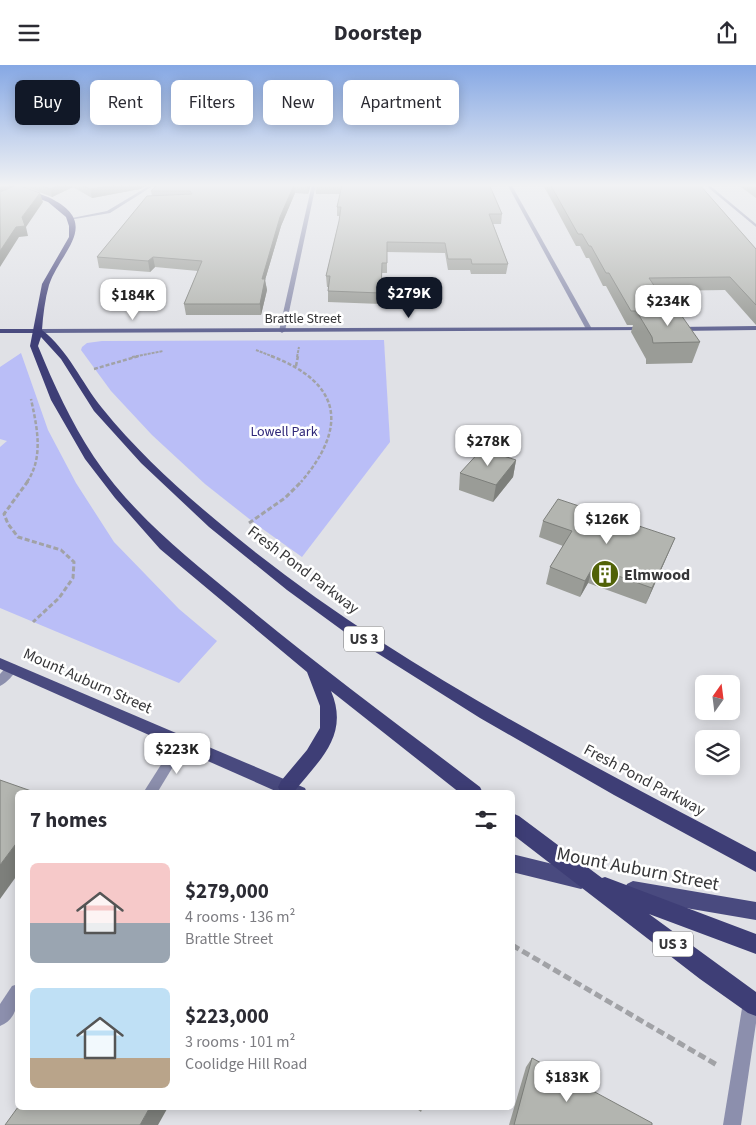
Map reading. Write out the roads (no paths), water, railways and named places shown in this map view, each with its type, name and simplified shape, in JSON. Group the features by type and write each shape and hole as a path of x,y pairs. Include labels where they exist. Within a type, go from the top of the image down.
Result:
{"highway":[{"path":"73,233 45,287 34,349 56,401 90,459 106,481 148,529 184,563 314,669 470,790"},
{"name":"Fresh Pond Parkway","path":"38,331 56,345 86,394 135,451 192,506 286,583 364,639 468,704 524,737 756,862"},
{"path":"293,790 328,728 330,718 326,700 314,669"},
{"name":"US 3","path":"515,824 754,1003"},
{"path":"590,882 756,944"}],"main road":[{"path":"666,329 756,328"},
{"name":"Brattle Street","path":"0,331 656,329"},
{"name":"Mount Auburn Street","path":"6,665 293,790"},
{"name":"Mount Auburn Street","path":"515,864 590,882 681,900 756,911"}],"street":[{"path":"282,331 303,233"},
{"path":"537,233 589,329"},
{"path":"0,681 6,665"},
{"path":"151,790 182,742"},
{"path":"0,1019 15,996"},
{"path":"732,1125 754,1003"}],"place":[{"name":"Elmwood","path":"605,574"}],"park label":[{"name":"Lowell Park","path":"284,431"}]}
